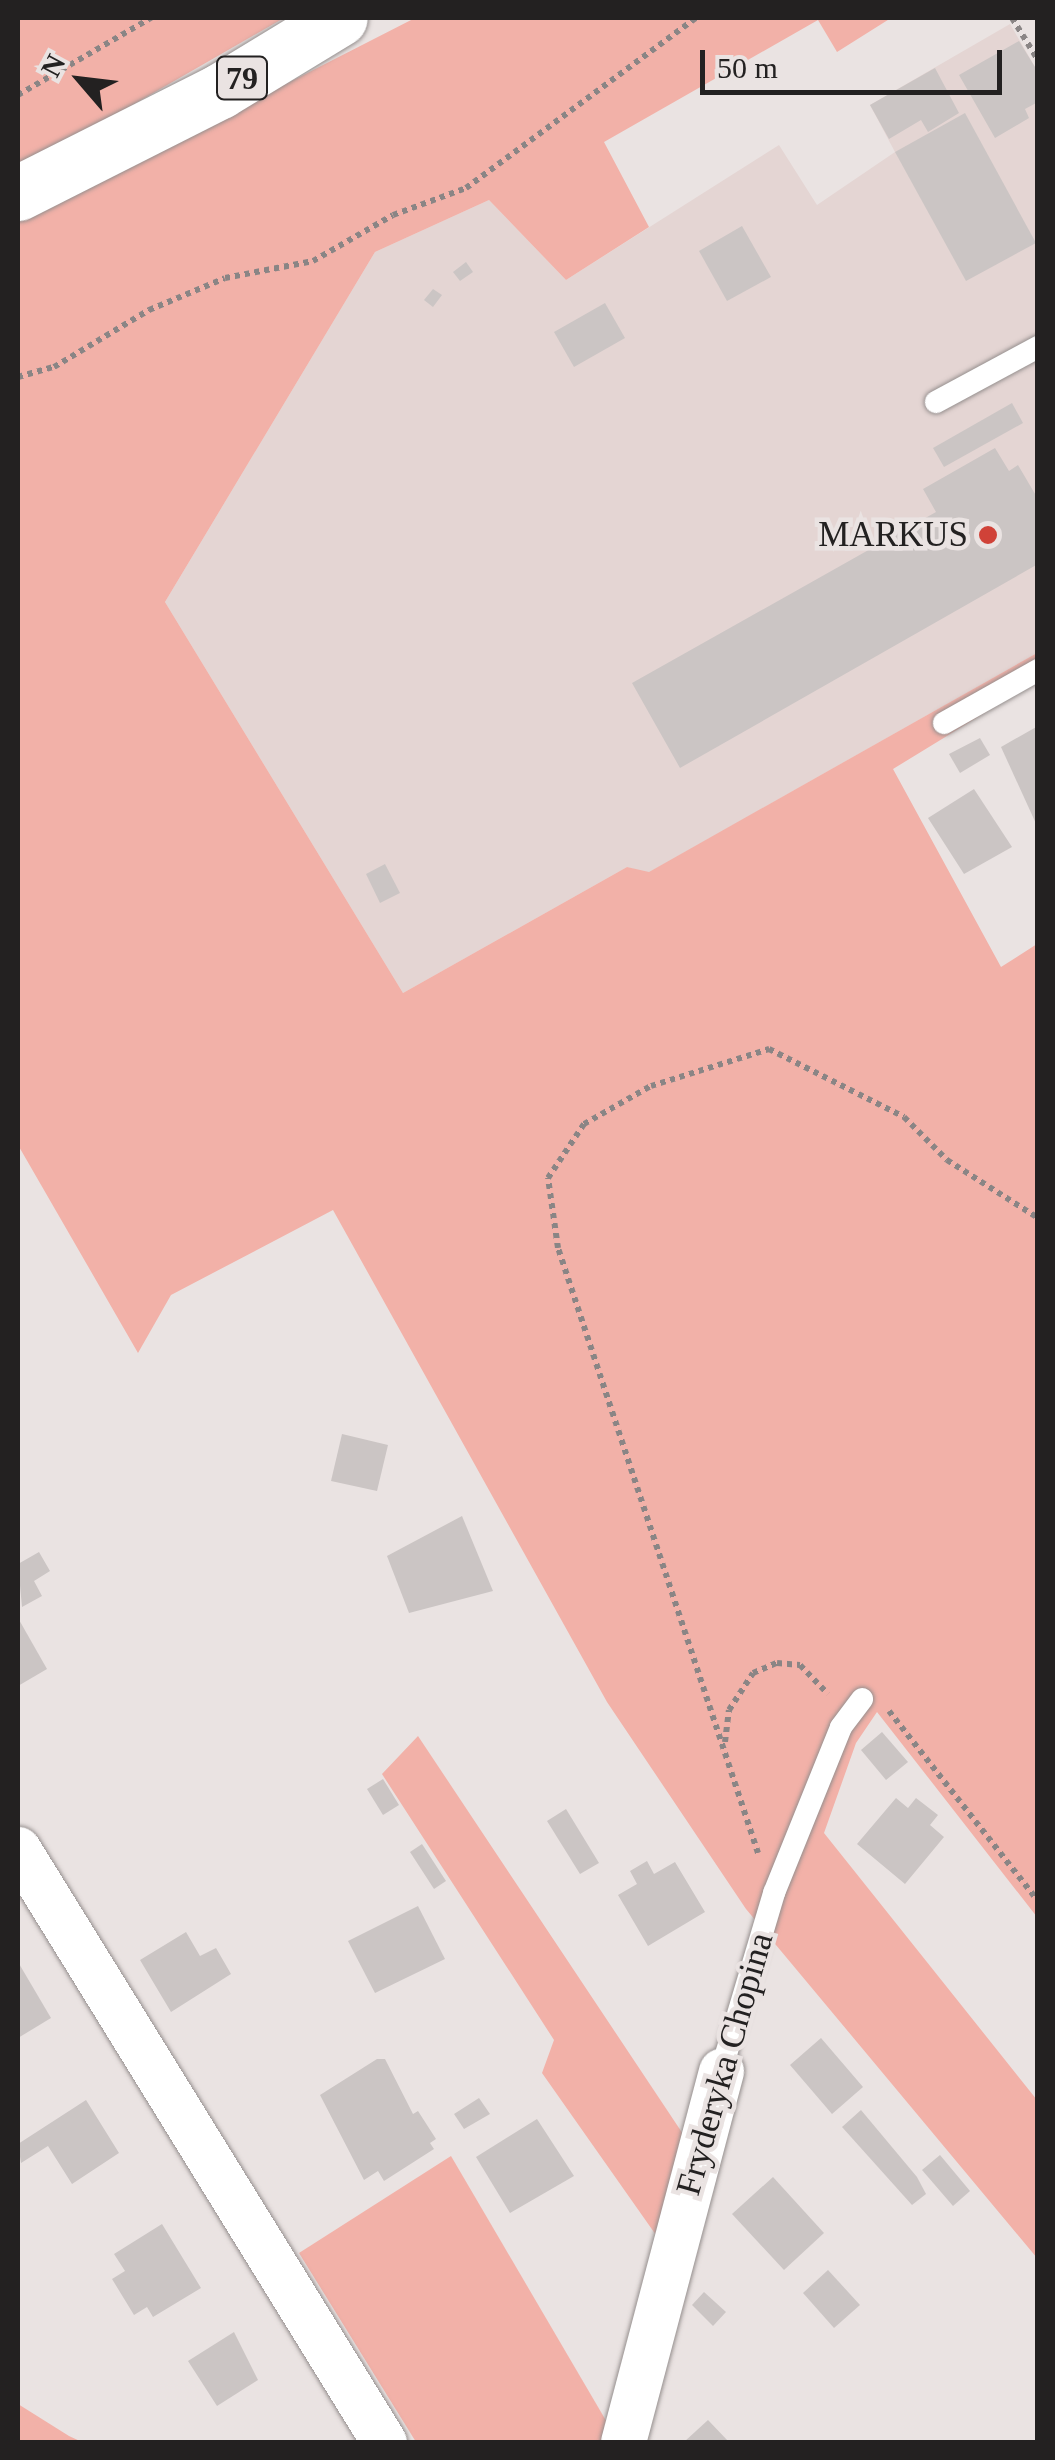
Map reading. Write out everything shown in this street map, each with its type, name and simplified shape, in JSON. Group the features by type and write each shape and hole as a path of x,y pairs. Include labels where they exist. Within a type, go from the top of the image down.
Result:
{"main road":[{"name":"79","path":"18,194 220,91 339,18"}],"street":[{"path":"18,1849 384,2442"},
{"name":"Fryderyka Chopina","path":"623,2442 722,2072"}],"lane":[{"path":"936,402 1038,347"},
{"path":"944,723 1038,670"},
{"name":"Fryderyka Chopina","path":"722,2072 774,1893 841,1727 862,1699"}],"path":[{"path":"18,95 151,18"},
{"path":"18,377 54,367 195,291 313,261 393,216 466,188 696,18"},
{"path":"1012,18 1038,60"},
{"path":"774,1893 558,1248 548,1178 584,1124 651,1086 768,1049 904,1117 947,1160 1038,1218"},
{"path":"726,1753 724,1729 738,1691 753,1673 777,1662 800,1665 817,1678 841,1727"},
{"path":"862,1699 882,1703 894,1716 1038,1901"}],"shaded area":[{"path":"18,18 284,18 89,130 18,163"},
{"path":"415,18 891,18 837,52 818,20 604,142 649,227 566,280 489,200 375,252 165,602 403,993 627,867 649,872 1037,653 1037,681 893,769 1001,967 1037,944 1037,1917 877,1712 856,1743 824,1833 1037,2100 1037,2258 746,1909 607,1702 333,1210 171,1295 138,1353 18,1145 18,221"},
{"path":"1010,24 1038,72 1037,653 648,873 627,867 403,993 165,602 375,252 489,200 566,280 779,145 817,205 895,152 870,105"},
{"path":"418,1736 685,2137 663,2245 542,2073 554,2040 382,1774"},
{"path":"451,2156 608,2424 603,2442 416,2442 299,2253"},
{"path":"18,2404 69,2436 82,2442 18,2442"}],"building":[{"path":"1019,41 1038,72 1038,102 1025,109 1029,118 995,138 959,75"},
{"path":"935,68 959,113 928,132 921,120 889,139 870,105"},
{"path":"965,113 1036,243 966,281 895,152"},
{"path":"742,226 771,277 727,301 699,251"},
{"path":"466,262 473,272 460,281 453,272"},
{"path":"433,289 442,295 433,307 424,300"},
{"path":"605,303 625,338 574,367 554,332"},
{"path":"1012,403 1023,423 944,467 933,448"},
{"path":"995,448 1009,471 1018,465 1038,499 1038,564 680,768 632,683 936,512 923,489"},
{"path":"1038,726 1038,828 1001,747"},
{"path":"980,738 990,755 960,773 949,754"},
{"path":"974,789 1012,847 964,874 928,818"},
{"path":"385,864 400,893 380,903 366,874"},
{"path":"342,1434 388,1445 377,1491 331,1481"},
{"path":"462,1516 493,1591 409,1613 387,1556"},
{"path":"39,1552 50,1571 34,1581 42,1596 22,1607 18,1564"},
{"path":"18,1618 47,1669 18,1686"},
{"path":"882,1732 908,1762 886,1780 861,1750"},
{"path":"383,1779 399,1805 383,1815 367,1789"},
{"path":"896,1798 908,1808 916,1798 938,1815 930,1825 944,1837 905,1884 857,1844"},
{"path":"566,1809 599,1863 580,1874 547,1821"},
{"path":"422,1844 446,1881 434,1889 410,1852"},
{"path":"647,1861 654,1874 675,1862 705,1912 648,1946 618,1895 637,1884 630,1871"},
{"path":"418,1906 445,1959 375,1993 348,1941"},
{"path":"186,1932 200,1956 216,1948 231,1974 171,2012 140,1960"},
{"path":"18,1962 51,2018 18,2038"},
{"path":"821,2038 863,2087 832,2114 790,2065"},
{"path":"377,2059 385,2059 413,2114 418,2111 436,2139 430,2143 434,2149 384,2181 378,2171 364,2180 320,2095"},
{"path":"479,2098 490,2114 464,2129 454,2114"},
{"path":"86,2100 119,2153 72,2184 48,2146 21,2163 18,2144"},
{"path":"861,2110 917,2177 926,2194 912,2205 842,2127"},
{"path":"537,2119 574,2176 510,2213 476,2157"},
{"path":"940,2155 970,2191 953,2206 922,2170"},
{"path":"773,2177 824,2233 784,2270 732,2214"},
{"path":"162,2224 201,2288 153,2317 147,2307 134,2315 112,2279 125,2271 114,2254"},
{"path":"828,2270 860,2305 834,2328 803,2293"},
{"path":"704,2292 726,2312 713,2326 692,2305"},
{"path":"234,2332 258,2380 217,2406 188,2361"},
{"path":"708,2420 729,2442 684,2442"}],"place":[{"name":"MARKUS","path":"988,535"}]}
